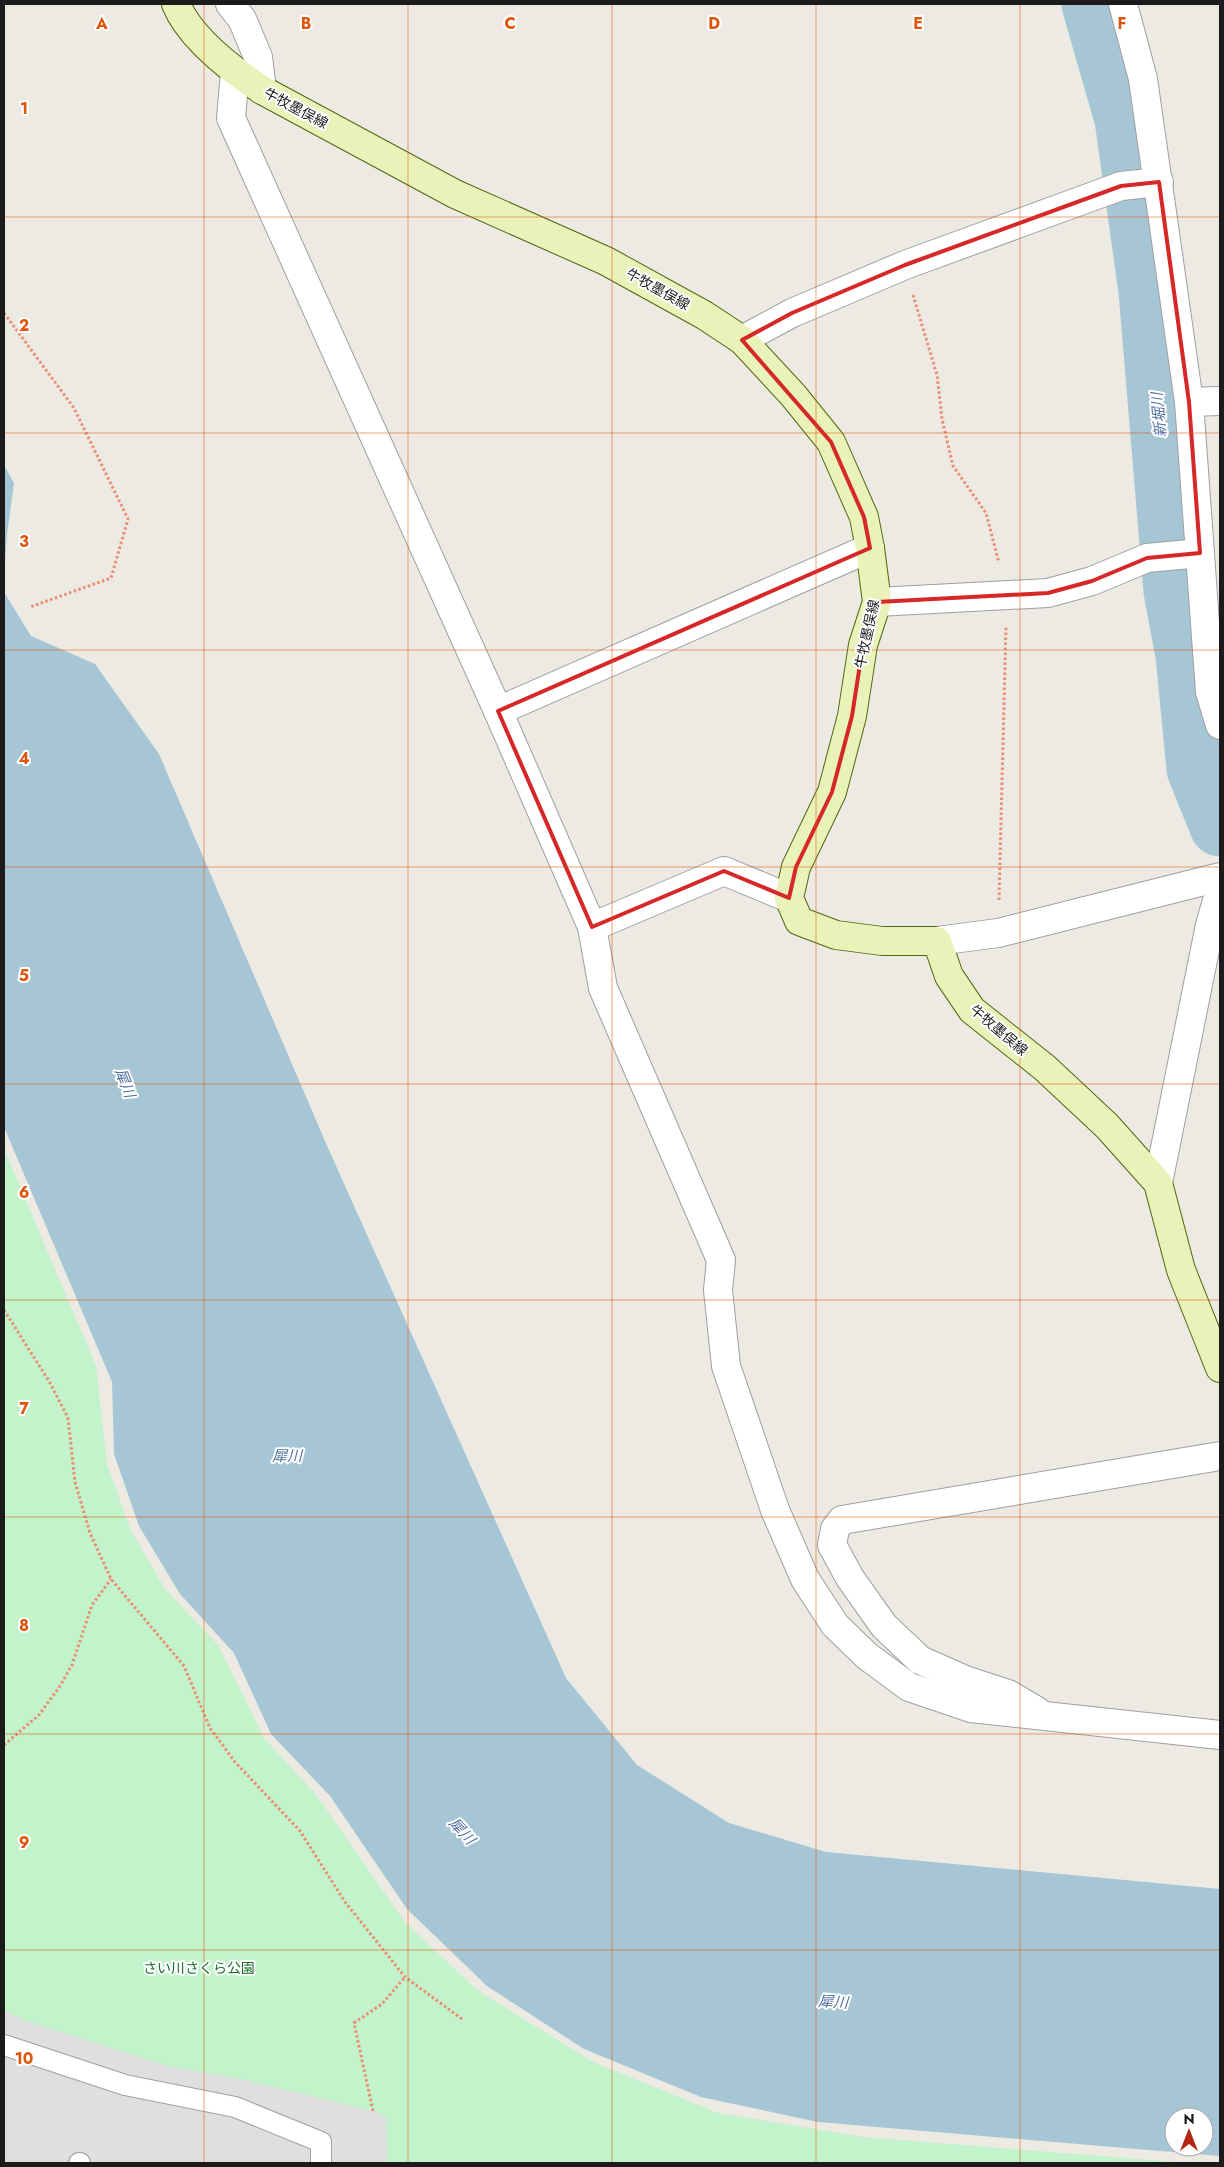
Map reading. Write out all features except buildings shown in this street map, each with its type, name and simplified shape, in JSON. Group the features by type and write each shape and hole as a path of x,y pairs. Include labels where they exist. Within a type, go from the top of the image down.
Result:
{"main road":[{"name":"牛牧墨俣線","path":"176,4 180,12 208,47 235,72 262,90 455,194 606,261 704,315 742,340 793,395 831,442 864,517 877,602 863,645 852,716 832,792 796,867 789,898"},
{"path":"789,898 799,921 836,935 882,941 938,941"},
{"name":"牛牧墨俣線","path":"938,941 948,976 972,1010 1045,1068 1107,1126 1158,1183 1181,1270 1220,1368"}],"street":[{"path":"230,4 242,19 258,57 262,90"},
{"path":"1123,4 1143,79 1154,182 1190,402 1195,553 1210,692 1220,725"},
{"path":"235,72 231,118 498,711 592,927 603,988 721,1260 718,1290 726,1366 775,1510 805,1579 834,1625 867,1656 909,1688 971,1708 1220,1735"},
{"path":"742,340 792,313 905,264 1121,186 1154,182"},
{"path":"1190,402 1220,401"},
{"path":"498,711 870,548"},
{"path":"877,602 1008,596 1048,592 1092,581 1148,558 1195,553"},
{"path":"592,927 724,871 789,898"},
{"path":"938,941 998,933 1220,878"},
{"path":"1158,1183 1210,925 1220,890"},
{"path":"1047,1717 1008,1694 965,1680 920,1660 884,1626 850,1578 832,1546 834,1529 842,1520 1220,1456"}],"lane":[{"path":"4,2045 125,2085 235,2107 321,2142 321,2163"}],"path":[{"path":"905,264 937,375 942,419 953,466 986,512 1008,596 998,933"},
{"path":"4,313 74,408 128,519 111,578 30,607"},
{"path":"4,1310 49,1381 68,1418 75,1482 90,1533 111,1579 184,1666 210,1728 235,1762 300,1831 345,1902 405,1977 462,2019"},
{"path":"4,1745 39,1715 60,1686 72,1666 92,1605 111,1579"},
{"path":"373,2111 354,2023 382,2004 405,1977"}],"highlighted area":[{"path":"1159,182 1189,402 1200,553 1147,558 1092,581 1048,593 877,602 863,645 852,716 832,792 796,867 789,898 724,871 592,927 498,711 870,548 864,517 831,442 742,340 792,313 905,265 1121,186"}],"green space":[{"name":"さい川さくら公園","path":"4,1149 96,1366 107,1464 130,1529 165,1589 218,1645 264,1738 317,1796 404,1921 477,1990 593,2062 718,2113 863,2137 1189,2163 4,2163"}],"shaded area":[{"path":"4,2010 23,2020 168,2066 245,2080 373,2111 386,2116 387,2163 4,2163"}],"water":[{"path":"4,465 14,483 7,534 4,577"},
{"name":"犀川","path":"4,592 31,636 95,664 159,754 328,1148 566,1678 637,1765 729,1823 826,1852 1220,1889 1220,2156 1214,2155 1214,2107 1164,2107 1164,2151 818,2122 701,2097 584,2049 487,1986 407,1909 330,1796 271,1734 234,1653 180,1594 139,1526 114,1454 112,1382 4,1127"}],"waterway":[{"name":"新堀川","path":"1092,4 1125,119 1149,291 1174,591 1186,655 1197,769 1220,826"}]}
